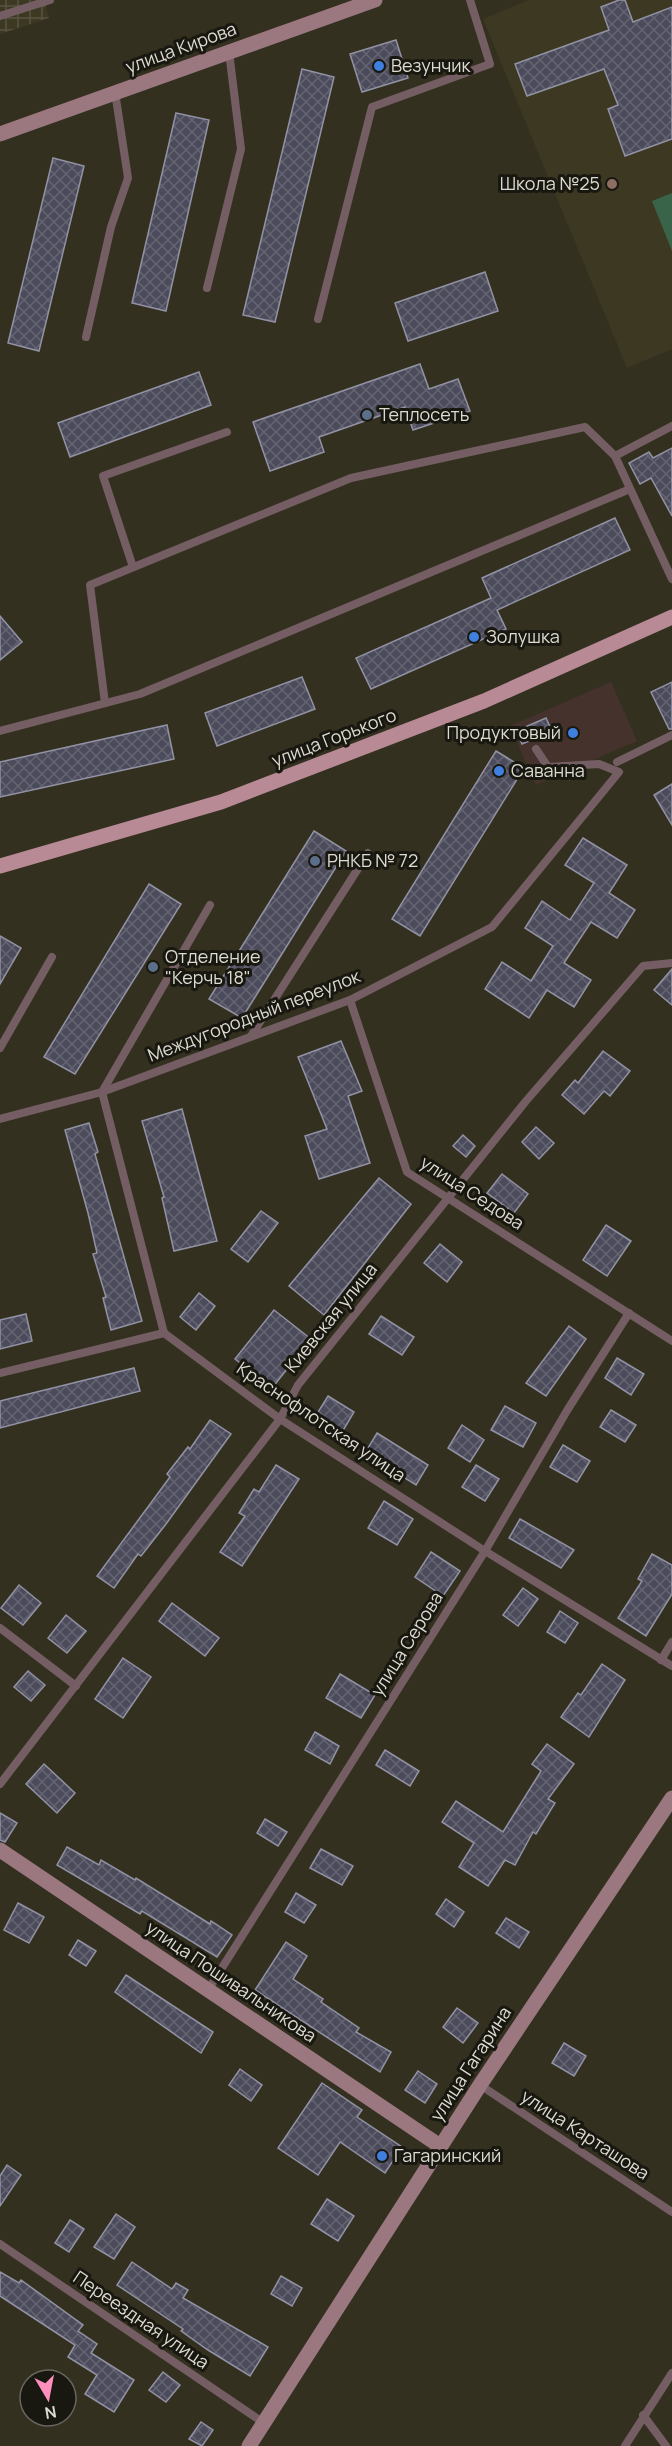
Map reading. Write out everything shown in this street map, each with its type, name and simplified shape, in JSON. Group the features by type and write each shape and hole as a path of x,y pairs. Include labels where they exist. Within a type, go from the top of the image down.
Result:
{"main road":[{"name":"улица Кирова","path":"0,134 375,0"},
{"name":"улица Горького","path":"0,866 221,802 484,701 672,617"},
{"name":"улица Гагарина","path":"249,2446 440,2146 672,1797"},
{"name":"улица Пошивальникова","path":"0,1850 440,2146"}],"lane":[{"path":"0,16 50,0"},
{"path":"318,320 372,106 490,64 470,0"},
{"path":"207,288 240,149 229,52"},
{"path":"86,337 111,227 128,178 115,93"},
{"path":"615,456 672,426"},
{"path":"105,703 90,585 351,478 585,428 615,456 672,579"},
{"path":"133,567 103,476 227,432"},
{"path":"0,731 140,694 630,489"},
{"path":"617,762 672,735"},
{"name":"Междугородный переулок","path":"0,1119 102,1092 350,1000 492,927 619,772 599,764 548,767 536,749"},
{"path":"251,1037 368,854"},
{"path":"0,1373 164,1333 102,1092 210,905"},
{"path":"0,1048 52,957"},
{"name":"Киевская улица","path":"0,1784 280,1419 298,1385 450,1199 526,1101 643,966 672,963"},
{"name":"улица Седова","path":"350,1000 407,1172 672,1341"},
{"name":"улица Серова","path":"208,1990 485,1551 568,1409 630,1314"},
{"name":"Краснофлотская улица","path":"164,1333 280,1419 485,1551 672,1666"},
{"path":"0,1628 76,1686"},
{"path":"661,1660 672,1642"},
{"name":"улица Карташова","path":"480,2085 672,2212"},
{"name":"Переездная улица","path":"0,2244 264,2423"},
{"path":"625,2446 672,2373"},
{"path":"643,2415 666,2446"}],"shaded area":[{"path":"0,0 44,0 49,18 0,34"},
{"name":"Школа №25","path":"529,0 672,0 672,349 627,368 483,19"},
{"name":"Продуктовый","path":"611,682 637,741 536,785 510,726"}],"green space":[{"path":"672,193 672,251 652,201"}],"building":[{"path":"625,0 633,22 672,7 672,139 625,156 608,109 618,105 604,69 527,96 515,64 609,30 601,7"},
{"name":"Везунчик","path":"396,40 408,78 362,92 350,54"},
{"path":"302,69 334,77 275,322 243,315"},
{"path":"176,113 209,120 166,311 132,303"},
{"path":"53,158 84,166 39,351 8,343"},
{"path":"485,272 498,311 408,341 395,303"},
{"path":"420,364 429,389 458,379 470,411 413,430 405,407 319,437 324,452 270,471 253,422"},
{"path":"199,372 211,405 70,457 58,423"},
{"path":"672,448 672,516 651,478 640,484 629,463 649,452 653,458"},
{"path":"615,518 630,550 497,610 506,629 371,689 356,658 491,598 482,578"},
{"path":"0,616 22,642 0,660"},
{"path":"302,677 315,709 217,746 205,713"},
{"path":"672,682 672,729 669,729 651,692"},
{"path":"546,718 552,731 522,744 516,731"},
{"path":"167,725 174,759 0,797 0,762"},
{"path":"496,751 524,768 420,936 392,919"},
{"path":"672,784 672,825 654,795"},
{"path":"314,831 346,851 242,1018 209,999"},
{"path":"583,838 627,865 609,893 635,910 617,938 591,922 564,963 591,980 574,1007 547,990 529,1018 485,989 502,962 531,981 553,946 525,928 542,901 570,920 594,883 565,865"},
{"path":"149,884 181,904 75,1074 44,1057"},
{"path":"0,936 21,948 0,984"},
{"path":"672,969 672,1005 654,990"},
{"path":"341,1041 362,1091 348,1096 370,1163 319,1179 305,1136 327,1129 298,1057"},
{"path":"603,1051 630,1071 610,1096 604,1091 584,1114 562,1095 575,1080 578,1083"},
{"path":"182,1109 217,1241 174,1251 162,1198 164,1197 142,1121"},
{"path":"89,1123 98,1152 95,1154 142,1321 111,1330 103,1298 106,1297 93,1254 97,1253 88,1213 65,1130"},
{"path":"536,1127 554,1143 539,1159 522,1142"},
{"path":"463,1135 475,1146 466,1157 453,1146"},
{"path":"502,1174 528,1194 514,1213 487,1193"},
{"path":"379,1178 411,1204 324,1315 289,1286"},
{"path":"261,1211 278,1223 248,1262 231,1249"},
{"path":"606,1225 631,1241 607,1276 583,1260"},
{"path":"440,1244 462,1262 447,1282 424,1263"},
{"path":"199,1293 215,1306 196,1330 180,1317"},
{"path":"274,1310 311,1339 272,1388 235,1359"},
{"path":"26,1314 32,1341 0,1349 0,1320"},
{"path":"381,1316 414,1337 402,1355 369,1334"},
{"path":"569,1326 586,1339 546,1396 526,1383"},
{"path":"617,1358 644,1374 631,1395 605,1378"},
{"path":"134,1368 140,1391 0,1428 0,1401"},
{"path":"328,1396 354,1412 341,1434 315,1417"},
{"path":"505,1406 536,1423 523,1447 491,1430"},
{"path":"611,1410 636,1425 625,1442 600,1427"},
{"path":"210,1420 231,1434 166,1524 141,1556 138,1554 114,1588 97,1576 170,1477 167,1474 188,1447 190,1449"},
{"path":"462,1425 484,1440 470,1462 448,1448"},
{"path":"377,1433 428,1465 416,1485 365,1453"},
{"path":"563,1445 590,1461 577,1482 550,1467"},
{"path":"276,1465 299,1479 242,1566 220,1552 245,1516 239,1513 254,1489 259,1492"},
{"path":"476,1465 499,1479 485,1501 462,1487"},
{"path":"384,1501 413,1519 397,1545 368,1528"},
{"path":"520,1519 574,1550 561,1568 509,1538"},
{"path":"431,1552 460,1571 443,1596 415,1577"},
{"path":"652,1554 672,1565 672,1594 646,1636 618,1618 642,1581 638,1579"},
{"path":"19,1585 41,1603 23,1625 1,1608"},
{"path":"523,1588 538,1599 518,1626 503,1615"},
{"path":"172,1603 219,1638 205,1656 159,1621"},
{"path":"560,1611 578,1623 565,1643 547,1632"},
{"path":"66,1615 86,1631 67,1653 48,1638"},
{"path":"123,1658 151,1677 123,1718 95,1699"},
{"path":"602,1664 625,1680 589,1737 561,1717 578,1693 581,1695"},
{"path":"28,1671 45,1685 31,1701 14,1687"},
{"path":"340,1674 375,1695 361,1718 326,1698"},
{"path":"315,1732 339,1746 330,1764 305,1750"},
{"path":"547,1744 574,1764 548,1799 555,1803 536,1834 533,1832 515,1865 505,1860 488,1886 459,1867 474,1843 442,1822 456,1801 503,1832 541,1771 532,1764"},
{"path":"385,1750 419,1771 410,1786 376,1765"},
{"path":"44,1764 75,1793 57,1813 26,1784"},
{"path":"0,1813 17,1823 5,1842 0,1840"},
{"path":"265,1819 287,1832 278,1846 257,1833"},
{"path":"67,1847 99,1865 101,1860 135,1880 136,1878 232,1935 217,1957 142,1911 140,1914 57,1865"},
{"path":"321,1849 353,1866 342,1885 310,1868"},
{"path":"296,1893 316,1905 304,1923 285,1912"},
{"path":"446,1899 464,1912 454,1927 436,1914"},
{"path":"18,1903 44,1917 29,1943 4,1930"},
{"path":"506,1918 529,1932 519,1948 496,1933"},
{"path":"78,1940 96,1951 86,1966 69,1955"},
{"path":"286,1942 307,1956 293,1979 323,1999 321,2002 359,2028 356,2032 391,2052 380,2072 255,1990"},
{"path":"126,1975 213,2032 201,2053 115,1992"},
{"path":"457,2008 478,2023 463,2043 443,2027"},
{"path":"564,2043 586,2056 574,2076 552,2063"},
{"path":"240,2069 262,2085 251,2101 229,2085"},
{"path":"418,2071 437,2084 425,2103 405,2090"},
{"path":"322,2083 362,2110 357,2117 402,2147 385,2173 340,2142 318,2175 278,2148"},
{"path":"7,2165 21,2175 0,2206 0,2176"},
{"path":"327,2199 354,2216 338,2241 311,2224"},
{"path":"116,2214 135,2227 114,2259 94,2247"},
{"path":"70,2220 84,2229 69,2252 55,2243"},
{"path":"132,2262 172,2289 176,2283 188,2290 183,2298 268,2347 250,2376 208,2350 181,2331 183,2329 117,2285"},
{"path":"0,2272 19,2283 21,2280 83,2325 78,2331 97,2344 91,2353 134,2380 114,2412 85,2394 97,2375 68,2357 75,2345 0,2296"},
{"path":"281,2276 302,2288 292,2306 271,2294"},
{"path":"163,2372 180,2385 166,2402 149,2390"},
{"path":"201,2422 213,2430 202,2446 189,2439"}],"place":[{"name":"Везунчик","path":"379,66"},
{"name":"Школа №25","path":"612,184"},
{"name":"Теплосеть","path":"367,415"},
{"name":"Золушка","path":"474,637"},
{"name":"Продуктовый","path":"573,733"},
{"name":"Саванна","path":"499,771"},
{"name":"РНКБ № 72","path":"315,861"},
{"name":"Отделение \"Керчь 18\"","path":"153,967"},
{"name":"Гагаринский","path":"382,2156"}]}
